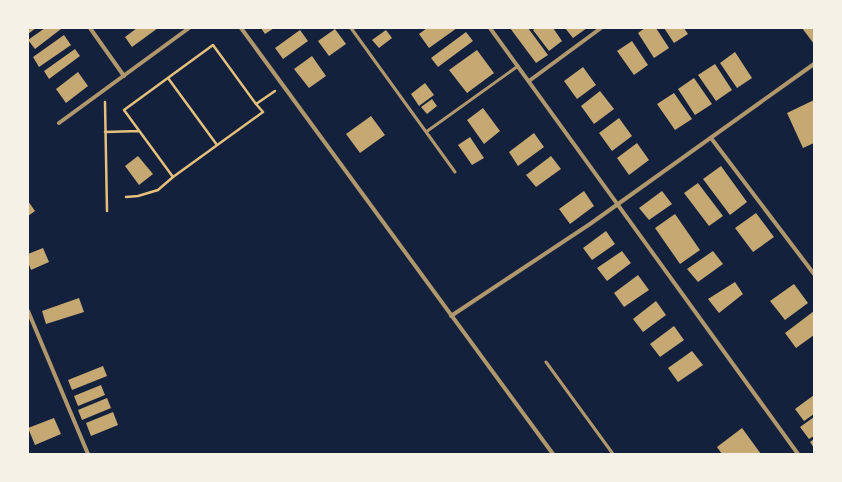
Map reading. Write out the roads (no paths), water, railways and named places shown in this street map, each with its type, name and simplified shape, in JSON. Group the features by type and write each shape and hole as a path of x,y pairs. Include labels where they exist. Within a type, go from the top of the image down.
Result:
{"street":[{"path":"90,28 124,76"},
{"path":"59,123 189,28"},
{"path":"241,28 553,454"},
{"path":"490,28 798,454"},
{"path":"529,80 602,28"},
{"path":"451,316 618,205 814,64"},
{"path":"711,138 814,274"},
{"path":"28,312 88,454"}],"lane":[{"path":"351,28 455,172"},
{"path":"426,132 518,66"},
{"path":"546,362 613,454"}]}
